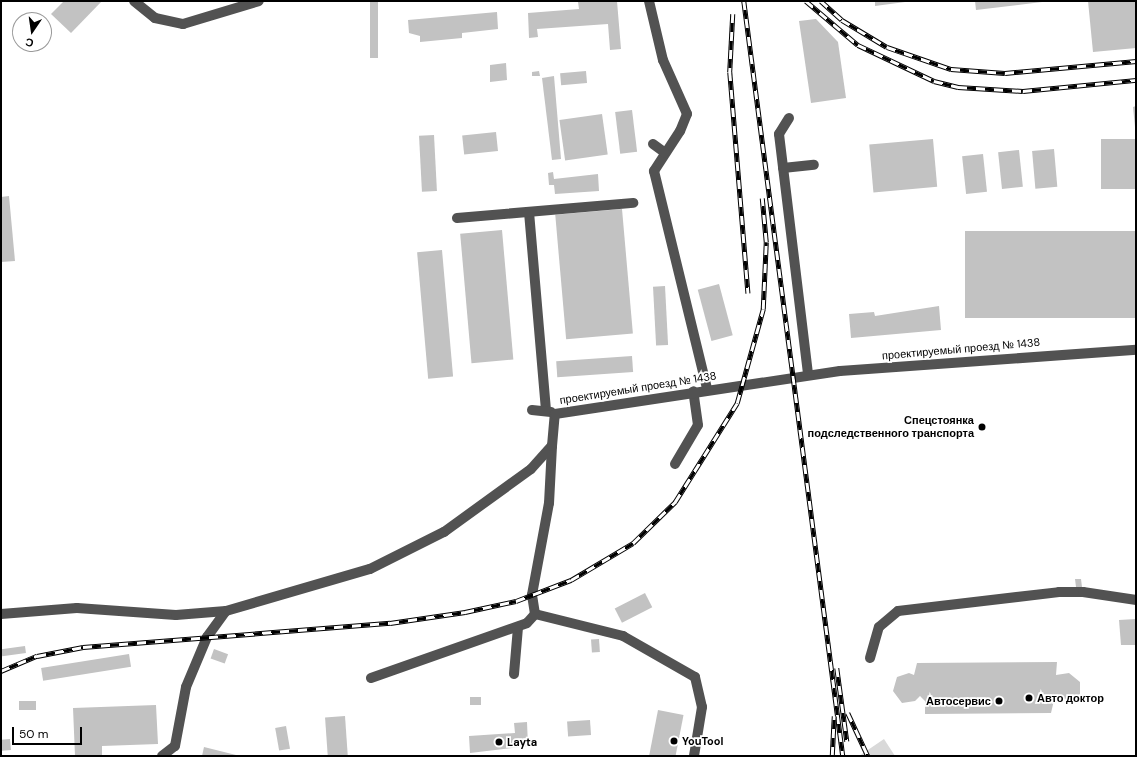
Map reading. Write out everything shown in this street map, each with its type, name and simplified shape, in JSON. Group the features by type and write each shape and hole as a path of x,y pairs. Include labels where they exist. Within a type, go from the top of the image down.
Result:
{"street":[{"path":"134,1 155,18 183,24 259,1"},
{"path":"649,1 663,60 687,114 680,131 664,152 654,171 707,389"},
{"path":"789,118 779,134 808,374"},
{"path":"653,144 664,152"},
{"path":"783,168 814,165"},
{"path":"457,218 633,203"},
{"path":"529,212 550,411 532,410"},
{"name":"проектируемый проезд № 1438","path":"535,614 532,595 549,503 552,446 550,411 707,389 735,381 808,374 1136,350"},
{"path":"675,464 698,425 693,391"},
{"path":"1,614 77,608 146,610 176,614 226,611 363,571 404,554 444,532 531,469 552,446"},
{"path":"870,658 879,627 898,611 1059,592 1083,592 1136,600"},
{"path":"162,756 175,746 186,687 207,637 226,611"},
{"path":"371,678 518,627 535,614 623,636 695,677 702,707 694,756"},
{"path":"514,674 518,627"}],"shaded area":[{"path":"884,739 895,756 859,756"}],"building":[{"path":"64,1 102,1 71,33 52,15 52,13"},
{"path":"370,1 378,1 378,58 370,58"},
{"path":"617,1 621,49 610,50 608,24 537,29 538,37 529,38 528,13 579,9 578,2"},
{"path":"875,1 905,1 905,2 875,6"},
{"path":"975,1 1042,1 1042,2 976,10"},
{"path":"1088,1 1136,1 1136,48 1093,52"},
{"path":"497,12 498,29 462,33 462,38 420,42 420,36 409,33 408,20"},
{"path":"816,19 838,42 846,98 811,103 799,21"},
{"path":"506,63 507,80 490,82 490,65"},
{"path":"539,71 540,76 532,76 532,72"},
{"path":"586,71 587,83 561,85 560,73"},
{"path":"554,76 561,159 552,160 542,78"},
{"path":"1136,106 1136,127 1135,127 1133,107"},
{"path":"632,110 637,152 620,154 615,112"},
{"path":"602,114 608,155 565,161 559,120"},
{"path":"496,132 498,151 464,154 462,136"},
{"path":"434,135 437,191 422,192 419,136"},
{"path":"933,139 937,187 873,192 869,145"},
{"path":"1101,139 1136,139 1136,189 1101,189"},
{"path":"1054,149 1057,187 1035,189 1032,151"},
{"path":"1019,150 1023,187 1002,189 998,152"},
{"path":"983,154 987,192 966,194 962,156"},
{"path":"553,172 554,179 598,174 599,191 555,194 554,185 549,185 548,173"},
{"path":"9,196 15,261 1,262 1,197"},
{"path":"622,209 633,334 566,339 555,215"},
{"path":"502,230 513,360 471,363 460,234"},
{"path":"965,231 1136,231 1136,318 965,318"},
{"path":"442,250 453,377 428,379 417,252"},
{"path":"719,284 733,335 711,341 698,290"},
{"path":"665,286 668,345 656,346 653,287"},
{"path":"939,306 941,330 851,338 849,314 874,312 875,316"},
{"path":"632,356 633,372 557,377 556,361"},
{"path":"1075,579 1081,579 1082,587 1076,587"},
{"path":"645,593 652,607 622,623 615,608"},
{"path":"1136,619 1136,645 1121,645 1119,620"},
{"path":"599,639 600,652 592,653 591,640"},
{"path":"25,646 26,653 2,656 1,649"},
{"path":"214,649 228,654 225,664 211,658"},
{"path":"129,654 131,667 43,681 41,668"},
{"path":"1057,662 1056,675 1069,673 1080,682 1080,695 1067,702 1055,696 1051,713 925,714 925,701 920,696 915,701 902,703 893,691 897,677 909,673 914,675 917,663"},
{"path":"470,697 481,697 481,705 470,705"},
{"path":"19,701 36,701 36,710 19,710"},
{"path":"156,705 158,744 102,746 102,756 75,756 73,708"},
{"path":"658,710 684,715 676,756 649,756"},
{"path":"345,716 348,756 328,756 325,717"},
{"path":"590,720 591,735 568,737 567,722"},
{"path":"527,722 528,746 470,753 469,736 515,733 514,723"},
{"path":"286,726 290,749 279,751 275,728"},
{"path":"10,739 11,750 2,751 1,740"},
{"path":"204,747 236,755 236,756 202,756"}],"railway":[{"path":"744,1 843,756"},
{"path":"806,1 858,45 934,81 958,87 1023,91 1136,80"},
{"path":"821,1 842,20 887,47 951,69 1005,73 1136,61"},
{"path":"733,14 730,72 748,293"},
{"path":"1,671 37,656 83,647 390,623 465,612 516,601 571,580 633,543 675,502 737,403 763,309 766,242 762,198"},
{"path":"837,668 847,741"},
{"path":"848,713 868,756"},
{"path":"832,756 834,716"}],"place":[{"name":"Спецстоянка подследственного транспорта","path":"982,427"},
{"name":"Авто доктор","path":"1029,698"},
{"name":"Автосервис","path":"999,701"},
{"name":"YouTool","path":"674,741"},
{"name":"Layta","path":"499,742"}]}
